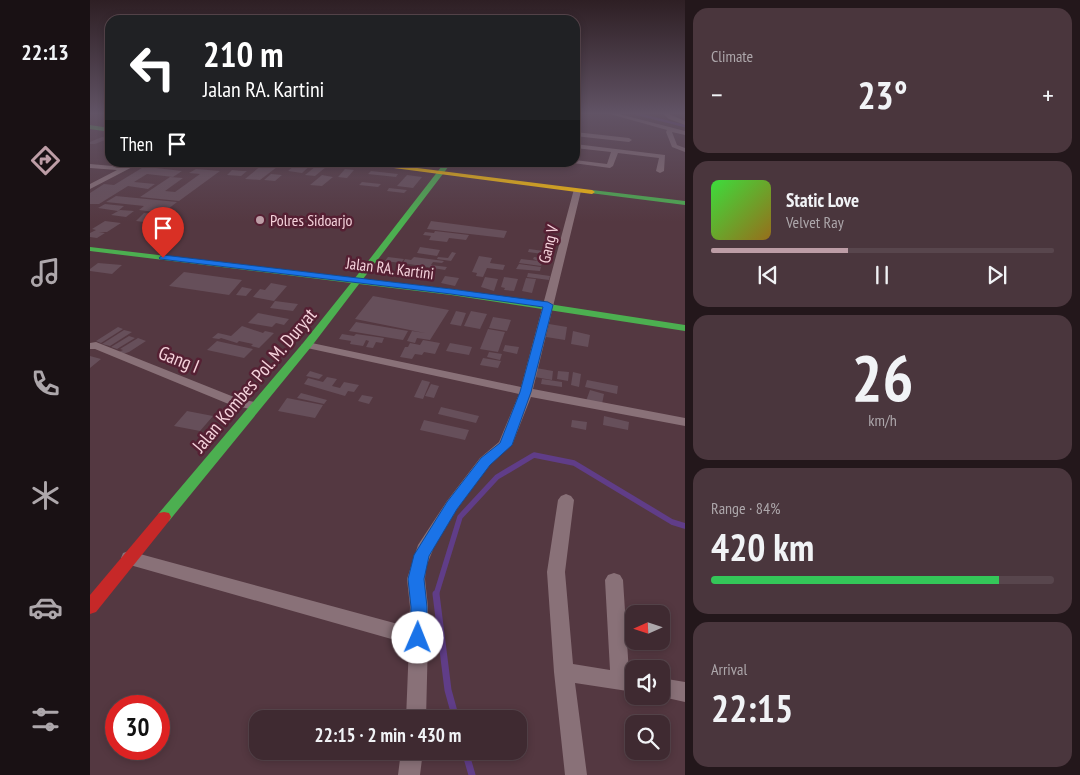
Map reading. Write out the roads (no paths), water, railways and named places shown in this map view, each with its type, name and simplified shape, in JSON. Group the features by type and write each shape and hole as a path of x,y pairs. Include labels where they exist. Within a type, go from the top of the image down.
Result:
{"street":[{"path":"608,150 663,156 660,171"},
{"path":"580,163 610,166 615,151"},
{"path":"90,166 126,169"},
{"path":"90,187 130,167"},
{"path":"392,167 685,204"},
{"name":"Jalan Kombes Pol. M. Duryat","path":"90,607 307,345 445,167"},
{"name":"Gang V","path":"416,710 419,607 416,579 421,555 452,506 485,462 505,445 526,392 577,191"},
{"name":"Jalan RA. Kartini","path":"90,249 548,305 685,328"},
{"name":"Gang I","path":"90,346 96,345 236,402 256,406"},
{"path":"307,345 526,392 685,422"},
{"path":"566,500 556,572 564,672 576,775"},
{"path":"129,558 418,638"},
{"path":"614,580 625,666"},
{"path":"564,672 625,682"},
{"path":"670,690 685,692"},
{"path":"409,775 411,760"}],"waterway":[{"path":"436,595 460,517 497,477 534,455 574,463 672,522 685,526"},
{"path":"436,595 448,690 454,710"},
{"path":"468,760 472,775"}],"place":[{"name":"Polres Sidoarjo","path":"260,220"}]}
